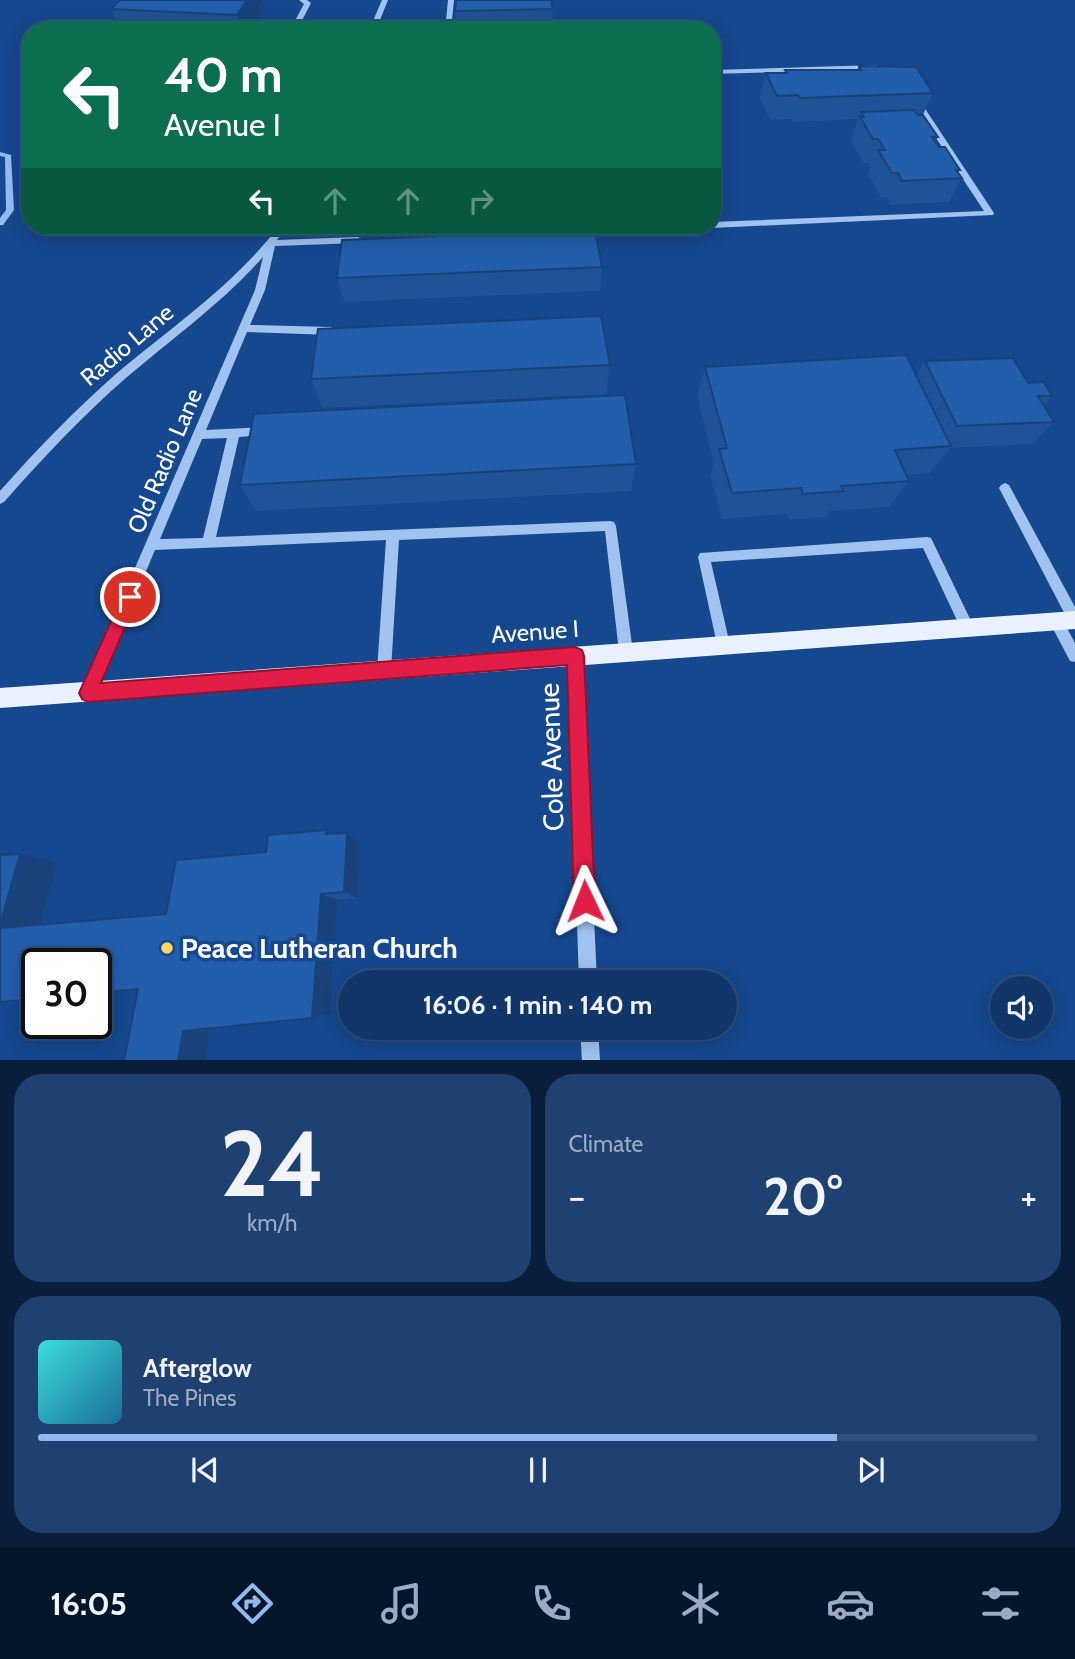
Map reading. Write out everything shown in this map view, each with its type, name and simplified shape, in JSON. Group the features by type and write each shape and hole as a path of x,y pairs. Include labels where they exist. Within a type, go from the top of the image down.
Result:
{"main road":[{"name":"Avenue I","path":"0,698 1069,620"}],"street":[{"path":"298,21 308,3 302,0"},
{"path":"376,21 385,0"},
{"path":"449,21 451,0"},
{"path":"721,72 879,67"},
{"path":"721,225 990,213 908,89"},
{"name":"Radio Lane","path":"0,499 94,399 220,294 277,235"},
{"path":"271,243 365,240"},
{"name":"Old Radio Lane","path":"88,693 260,290 271,243"},
{"path":"244,328 336,331"},
{"path":"199,435 276,430"},
{"path":"208,543 234,433"},
{"path":"1005,488 1069,620 1075,656"},
{"path":"151,545 610,526 626,652"},
{"path":"384,670 393,535"},
{"path":"723,645 704,557 927,542 967,627"},
{"name":"Cole Avenue","path":"575,656 588,970"},
{"path":"590,1040 591,1060"}],"building":[{"path":"120,0 247,0 237,15 111,9"},
{"path":"456,0 551,0 553,9 455,11"},
{"path":"859,66 916,67 933,93 800,98 798,95 777,96 766,73 787,73 785,70 861,70"},
{"path":"914,110 918,115 923,115 938,137 932,137 939,147 945,147 962,178 902,181 898,173 892,173 878,150 885,150 878,139 873,139 860,117 864,117 861,112"},
{"path":"468,235 596,235 602,267 337,278 342,240"},
{"path":"601,316 610,365 311,379 318,329"},
{"path":"906,355 951,446 895,450 909,481 841,486 843,491 803,494 801,488 732,493 719,449 727,448 705,367"},
{"path":"1013,358 1028,383 1044,382 1052,396 1038,396 1054,422 957,426 925,361"},
{"path":"625,395 636,464 240,485 254,414"},
{"name":"Peace Lutheran Church","path":"326,830 326,834 347,833 344,892 321,894 312,1018 183,1031 178,1060 124,1060 138,989 112,991 112,948 21,948 21,1000 0,1002 0,928 166,914 176,860 266,852 268,835"},
{"path":"20,854 0,925 0,855"}],"waterway":[{"path":"0,154 8,155 10,210 0,223"}],"place":[{"name":"Peace Lutheran Church","path":"167,948"}],"route":[{"path":"130,597 88,693 575,656 585,901"}]}
